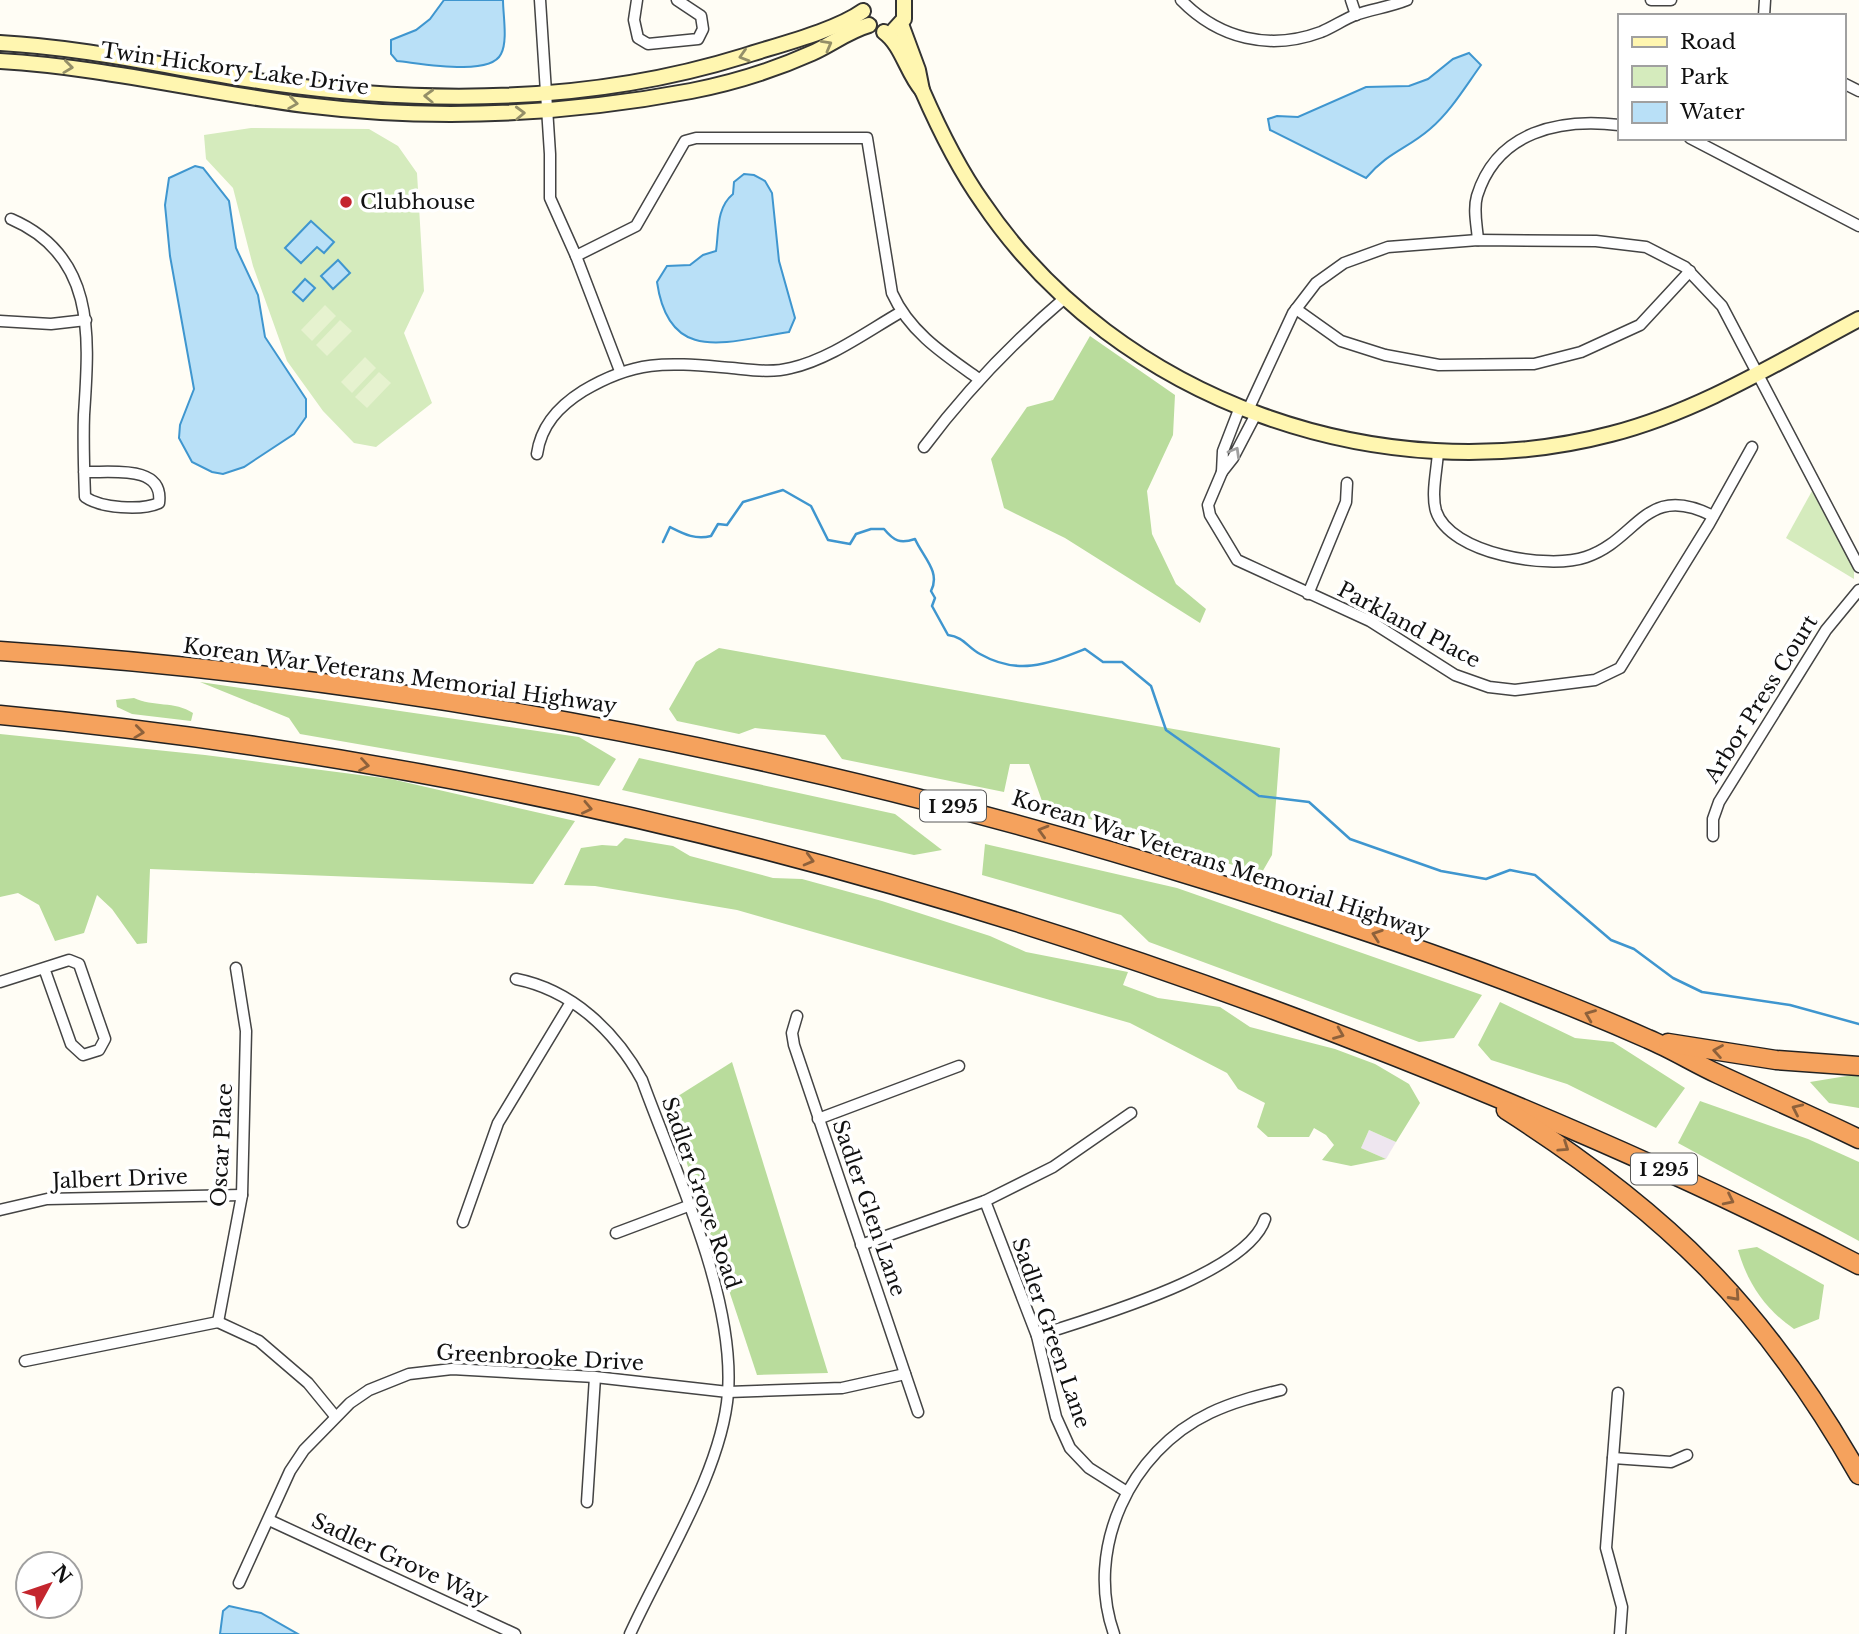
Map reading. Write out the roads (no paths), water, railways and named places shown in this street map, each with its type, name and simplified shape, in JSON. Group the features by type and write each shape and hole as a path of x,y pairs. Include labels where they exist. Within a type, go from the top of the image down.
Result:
{"highway":[{"name":"Korean War Veterans Memorial Highway","path":"0,651 246,674 470,705 695,745 901,792 1086,843 1333,921 1469,969 1651,1040 1859,1139"},
{"path":"0,715 71,724"},
{"path":"0,723 46,726 71,724"},
{"name":"I 295","path":"71,724 255,747 426,775 627,816 937,895 1209,984 1465,1084 1635,1155 1859,1265"},
{"path":"1651,1040 1776,1060 1859,1066"},
{"path":"1465,1084 1556,1142 1631,1196 1713,1271 1772,1339 1806,1386 1859,1475"}],"street":[{"path":"540,0 550,198 576,256 620,371"},
{"path":"637,0 634,20 638,38 649,44 698,40 704,29 701,16 677,0"},
{"path":"1181,0 1211,24 1254,40 1290,41 1321,32 1356,15 1407,0"},
{"path":"1351,0 1356,15"},
{"path":"1651,0 1671,0"},
{"path":"909,2 901,24 918,70 922,90"},
{"path":"864,5 869,25 884,32 922,90 960,167 983,204 1042,274 1066,298 1116,339 1146,358 1248,411 1348,441 1438,452 1526,450 1611,434 1704,402 1859,319"},
{"name":"Twin Hickory Lake Drive","path":"0,43 99,53 273,83 344,91 467,97 546,93 621,85 724,62 823,30 864,5"},
{"path":"884,32 901,24"},
{"name":"Twin Hickory Lake Drive","path":"0,61 84,69 308,105 443,114 547,111 614,104 731,81 812,53 869,25"},
{"path":"1478,240 1477,197 1491,169 1510,148 1550,125 1618,125"},
{"path":"576,256 636,226 685,141 696,138 867,138 892,293 901,312 921,336 979,379"},
{"path":"1694,140 1859,226"},
{"path":"11,219 32,228 53,246 74,281 86,320 89,359 84,415 84,472 85,497 93,503 149,508 159,503 160,491 154,479 142,474 84,472"},
{"path":"1248,411 1271,355 1296,309 1316,283 1344,263 1388,247 1478,240 1596,241 1646,247 1690,271 1722,306 1859,567"},
{"path":"1296,309 1340,341 1385,355 1439,365 1534,364 1581,352 1640,324 1690,271"},
{"path":"924,447 979,379 1027,331 1066,298"},
{"path":"537,454 545,427 564,404 620,371 643,365 679,364 767,371 790,368 815,360 901,312"},
{"path":"0,321 51,324 86,320"},
{"name":"Parkland Place","path":"1222,472 1223,451 1248,411"},
{"name":"Parkland Place","path":"1248,411 1233,458 1222,472 1209,505 1210,515 1227,548 1237,560 1370,621 1455,675 1489,687 1515,690 1595,680 1613,673 1626,660 1752,447"},
{"path":"1438,452 1435,502 1442,523 1479,546 1515,558 1560,562 1587,557 1609,546 1645,514 1670,506 1696,508 1713,516"},
{"path":"1308,594 1346,502 1347,483"},
{"name":"Arbor Press Court","path":"1713,836 1714,811 1719,802 1826,629 1859,590"},
{"path":"0,982 69,960 79,964 105,1039 99,1050 83,1055 71,1044 44,968"},
{"name":"Oscar Place","path":"218,1322 242,1195 246,1031 236,968"},
{"name":"Sadler Grove Road","path":"516,979 543,984 571,1002 606,1028 630,1057 642,1080 714,1280 724,1333 728,1392 705,1478 630,1634"},
{"path":"463,1222 498,1123 571,1002"},
{"name":"Sadler Glen Lane","path":"797,1016 792,1033 794,1045 918,1412"},
{"path":"818,1119 959,1066"},
{"path":"861,1245 985,1201 1053,1167 1131,1113"},
{"name":"Jalbert Drive","path":"0,1210 47,1199 242,1195"},
{"name":"Sadler Green Lane","path":"985,1201 1037,1336 1056,1418 1070,1448 1089,1468 1127,1492"},
{"path":"616,1233 688,1206"},
{"path":"1037,1336 1170,1290 1255,1238 1265,1219"},
{"path":"25,1361 218,1322 259,1341 308,1383 335,1416"},
{"name":"Greenbrooke Drive","path":"239,1583 290,1471 304,1450 335,1416 369,1391 410,1374 431,1371 595,1377 728,1392 842,1388 905,1374"},
{"path":"587,1502 595,1377"},
{"path":"1114,1634 1106,1595 1106,1566 1109,1541 1127,1492 1161,1446 1183,1430 1238,1401 1281,1390"},
{"path":"1618,1393 1606,1548 1622,1607 1620,1634"},
{"path":"1613,1458 1671,1462 1687,1455"},
{"name":"Sadler Grove Way","path":"269,1520 514,1634"}],"water":[{"path":"444,0 503,0 503,49 494,61 469,67 437,66 397,61 391,54 391,40 416,30 430,19"},
{"path":"1469,53 1481,65 1451,107 1430,129 1382,162 1366,178 1270,130 1268,119 1277,116 1298,117 1366,87 1409,86 1428,79 1453,59"},
{"path":"195,166 203,168 229,201 236,248 258,295 265,337 306,399 306,417 294,434 244,467 223,474 212,472 192,462 179,438 180,425 194,389 170,256 165,205 169,178"},
{"path":"744,174 754,175 765,181 772,193 779,261 795,318 789,332 744,340 705,342 688,337 674,327 664,309 657,282 667,266 690,265 703,255 716,251 721,213 733,194 734,182"},
{"path":"311,221 334,242 324,253 317,247 301,263 285,248"},
{"path":"338,260 350,273 333,289 321,276"},
{"path":"305,279 315,288 303,301 293,292"},
{"path":"229,1606 261,1613 298,1634 220,1634 223,1611"}],"waterway":[{"path":"663,542 670,527 695,537 711,536 718,524 727,525 743,502 783,490 811,506 828,540 850,544 856,534 871,529 884,529 894,539 901,541 915,539 930,565 934,577 931,591 935,598 932,606 948,635 962,640 980,654 994,661 1020,666 1045,663 1085,649 1103,662 1122,662 1151,686 1166,730 1259,796 1309,802 1350,839 1441,871 1486,879 1510,870 1535,875 1611,940 1634,949 1673,978 1702,992 1790,1005 1859,1024"}],"place":[{"name":"Clubhouse","path":"346,202"}]}
